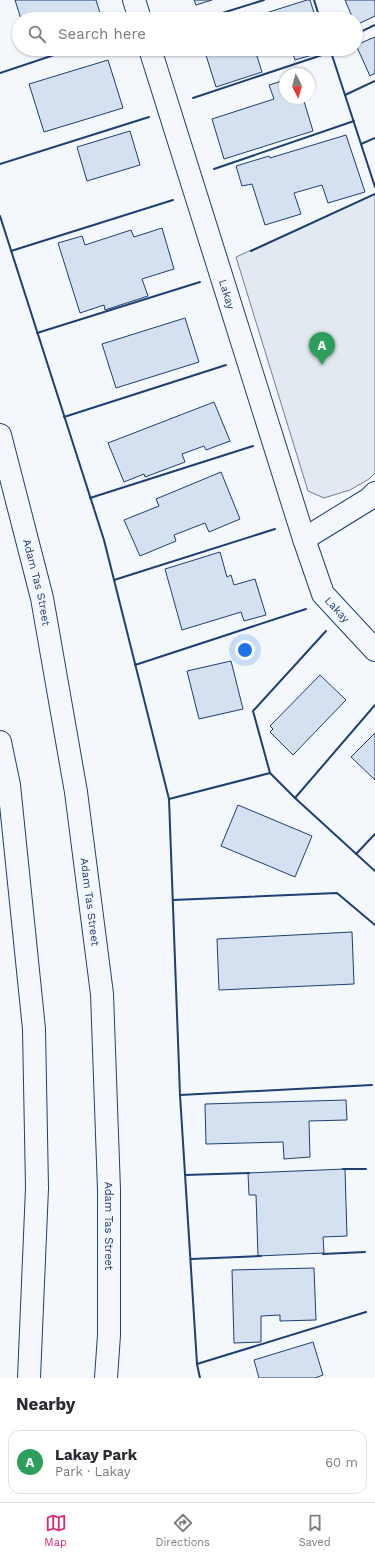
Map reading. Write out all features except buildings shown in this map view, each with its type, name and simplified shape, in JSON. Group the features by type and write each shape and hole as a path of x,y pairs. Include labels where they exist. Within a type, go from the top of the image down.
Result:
{"main road":[{"path":"134,0 138,12"},
{"name":"Lakay","path":"152,56 323,594 375,650"},
{"name":"Adam Tas Street","path":"0,435 42,598 76,792 102,994 110,1190 109,1335 106,1378"},
{"path":"304,538 369,499 375,493"},
{"path":"0,742 9,785 34,1029 37,1188 30,1378"}],"shaded area":[{"path":"375,194 375,473 369,479 350,490 324,498 308,491 236,257"}],"wall":[{"path":"225,12 264,0"},
{"path":"314,0 318,12"},
{"path":"363,31 375,25"},
{"path":"0,73 51,56"},
{"path":"193,98 319,56"},
{"path":"332,56 375,187"},
{"path":"345,95 375,81"},
{"path":"0,164 149,117"},
{"path":"214,169 354,121"},
{"path":"361,144 375,138"},
{"path":"251,251 375,194"},
{"path":"11,251 173,200"},
{"path":"0,216 104,540 169,799 180,1095 197,1364 200,1378"},
{"path":"37,333 200,282"},
{"path":"64,417 226,365"},
{"path":"90,498 253,446"},
{"path":"114,580 275,529"},
{"path":"135,665 306,609"},
{"path":"270,773 253,711 326,631"},
{"path":"295,798 375,705"},
{"path":"169,799 270,773 295,798 375,871"},
{"path":"356,854 375,834"},
{"path":"173,900 337,893 375,925"},
{"path":"180,1095 372,1085"},
{"path":"343,1169 366,1169"},
{"path":"185,1175 249,1173"},
{"path":"323,1254 365,1252"},
{"path":"191,1259 261,1256"},
{"path":"197,1364 366,1312"}],"place":[{"name":"Lakay Park","path":"322,365"}]}
